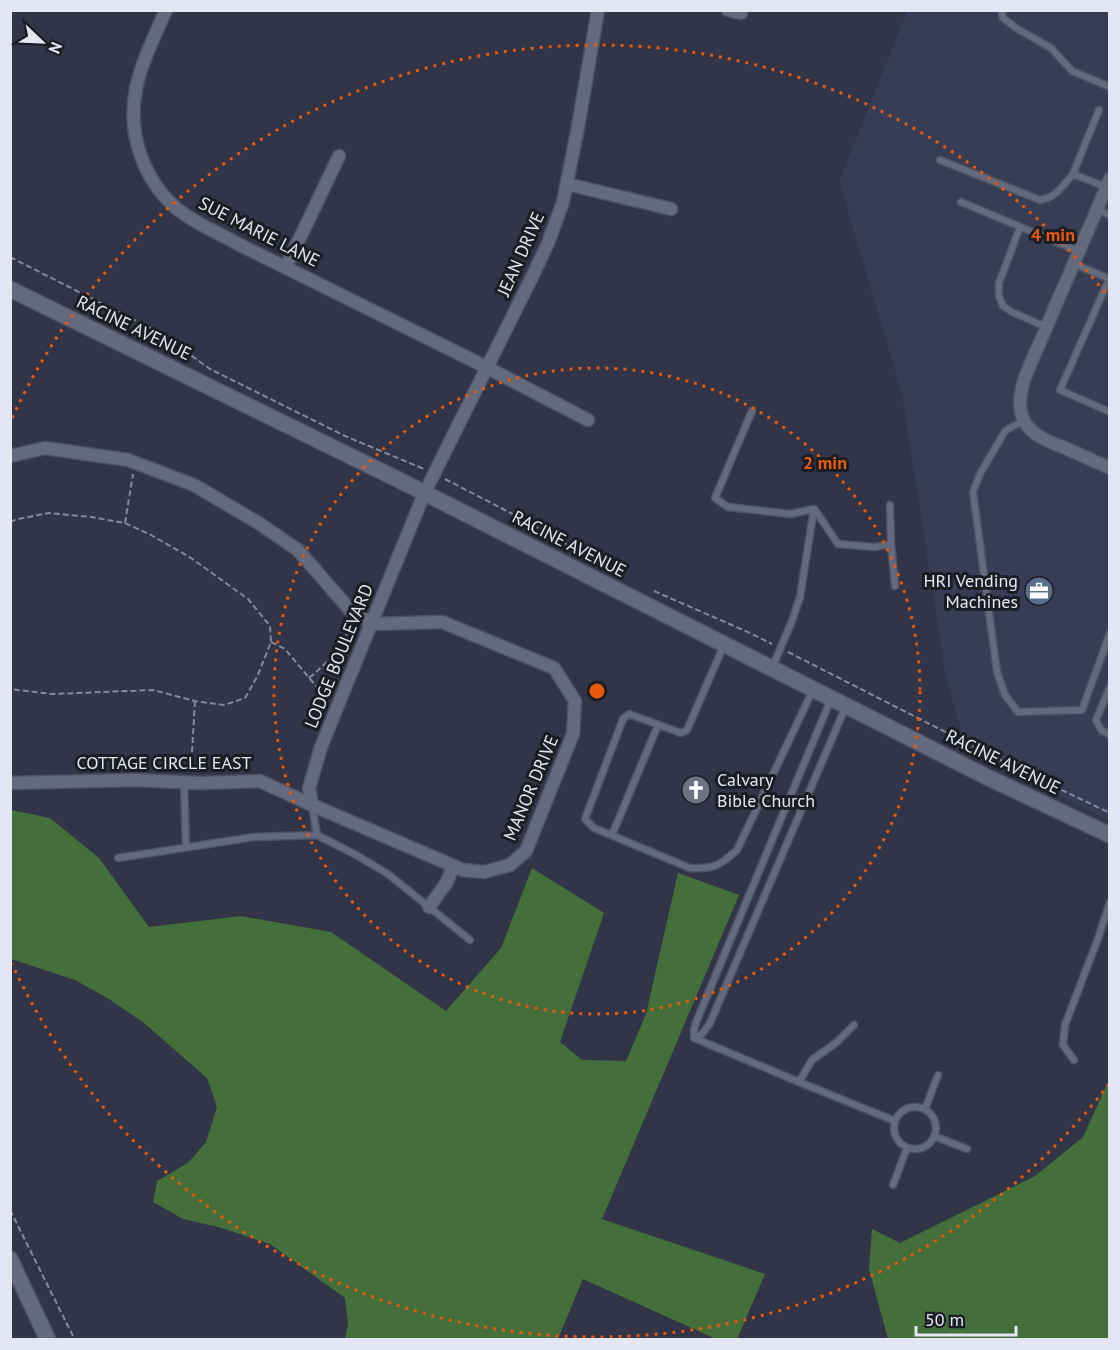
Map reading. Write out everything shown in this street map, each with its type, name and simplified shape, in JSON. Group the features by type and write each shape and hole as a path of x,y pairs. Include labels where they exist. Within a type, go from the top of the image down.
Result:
{"main road":[{"name":"RACINE AVENUE","path":"10,289 1004,785 1110,835"},
{"path":"10,1259 48,1340"}],"street":[{"name":"SUE MARIE LANE","path":"166,10 135,89 132,119 136,142 144,164 155,186 177,209 202,225 588,420"},
{"name":"JEAN DRIVE","path":"424,494 533,275 563,202 598,10"},
{"path":"286,267 339,156"},
{"path":"1108,183 1046,327 1020,392 1019,404 1027,426 1038,436 1109,466"},
{"path":"567,184 671,209"},
{"path":"10,456 45,448 128,460 194,485 261,524 298,550 350,610 370,629"},
{"name":"LODGE BOULEVARD","path":"312,805 309,788 321,747 424,494"},
{"name":"MANOR DRIVE","path":"312,805 463,870 484,872 510,866 526,851 573,734 575,701 554,668 442,622 370,629"},
{"name":"COTTAGE CIRCLE EAST","path":"10,783 260,780 312,805"},
{"path":"429,907 447,882 453,866"}],"lane":[{"path":"1001,10 1003,18 1051,48 1072,71 1110,87"},
{"path":"940,160 1040,200 1048,199 1073,174 1099,110"},
{"path":"1073,174 1108,183"},
{"path":"962,202 1020,227 1075,257 1109,279 1060,390 1110,412"},
{"path":"1096,209 1110,215"},
{"path":"1020,227 999,284 999,296 1003,306 1012,312 1046,327"},
{"path":"752,411 715,498 728,507 790,514 814,509"},
{"path":"1024,420 1005,431 980,474 973,492 997,672 1005,695 1018,712 1082,710 1110,633"},
{"path":"890,505 895,586"},
{"path":"814,509 838,544 875,547 891,544"},
{"path":"772,668 800,597 814,509"},
{"path":"724,644 687,730 681,734 628,714 623,719 585,819 594,828 690,868 706,869 720,864 737,850 813,689"},
{"path":"1110,687 1096,720 1101,730 1110,735"},
{"path":"694,1038 697,1020 832,699"},
{"path":"694,1038 702,1034 710,1023 846,706"},
{"path":"612,835 657,725"},
{"path":"186,848 187,782"},
{"name":"LODGE BOULEVARD","path":"312,805 317,835"},
{"path":"118,858 254,837 317,835 388,874 470,940"},
{"path":"1074,1060 1063,1044 1065,1025 1110,902"},
{"path":"799,1082 812,1060 837,1042 854,1025"},
{"path":"694,1038 895,1121"},
{"path":"925,1109 938,1075"},
{"path":"916,1106 925,1109 933,1116 936,1123 931,1143 918,1149 907,1148 894,1135 895,1121 898,1114 909,1107 916,1106"},
{"path":"934,1136 967,1149"},
{"path":"893,1185 907,1148"}],"path":[{"path":"10,257 152,329 210,369 345,436 418,466"},
{"path":"125,523 134,462"},
{"path":"10,522 49,513 125,523 191,558 248,599 270,626 271,642 257,677 245,698 224,705 195,701 153,690 52,694 10,689"},
{"path":"309,678 325,665 342,643 347,632 354,627 370,629"},
{"path":"271,642 285,650 316,686 342,697"},
{"path":"187,782 195,701"},
{"path":"10,1210 75,1340"}],"shaded area":[{"path":"907,11 1109,11 1109,820 965,747 945,672 902,394 839,181"}],"green space":[{"path":"11,810 50,818 99,858 149,927 241,916 331,932 446,1011 501,948 532,868 604,913 560,1042 582,1060 626,1061 646,1014 678,873 739,895 602,1219 765,1274 737,1339 716,1339 583,1279 558,1339 345,1339 348,1324 345,1298 270,1244 222,1228 183,1219 153,1202 157,1181 188,1163 206,1142 217,1107 207,1078 144,1023 109,999 75,980 11,959"},
{"path":"1109,1080 1109,1339 888,1339 869,1269 872,1229 900,1243 1035,1176 1083,1137"}],"place":[{"name":"HRI Vending Machines","path":"1039,591"},
{"name":"Calvary Bible Church","path":"696,790"}]}
